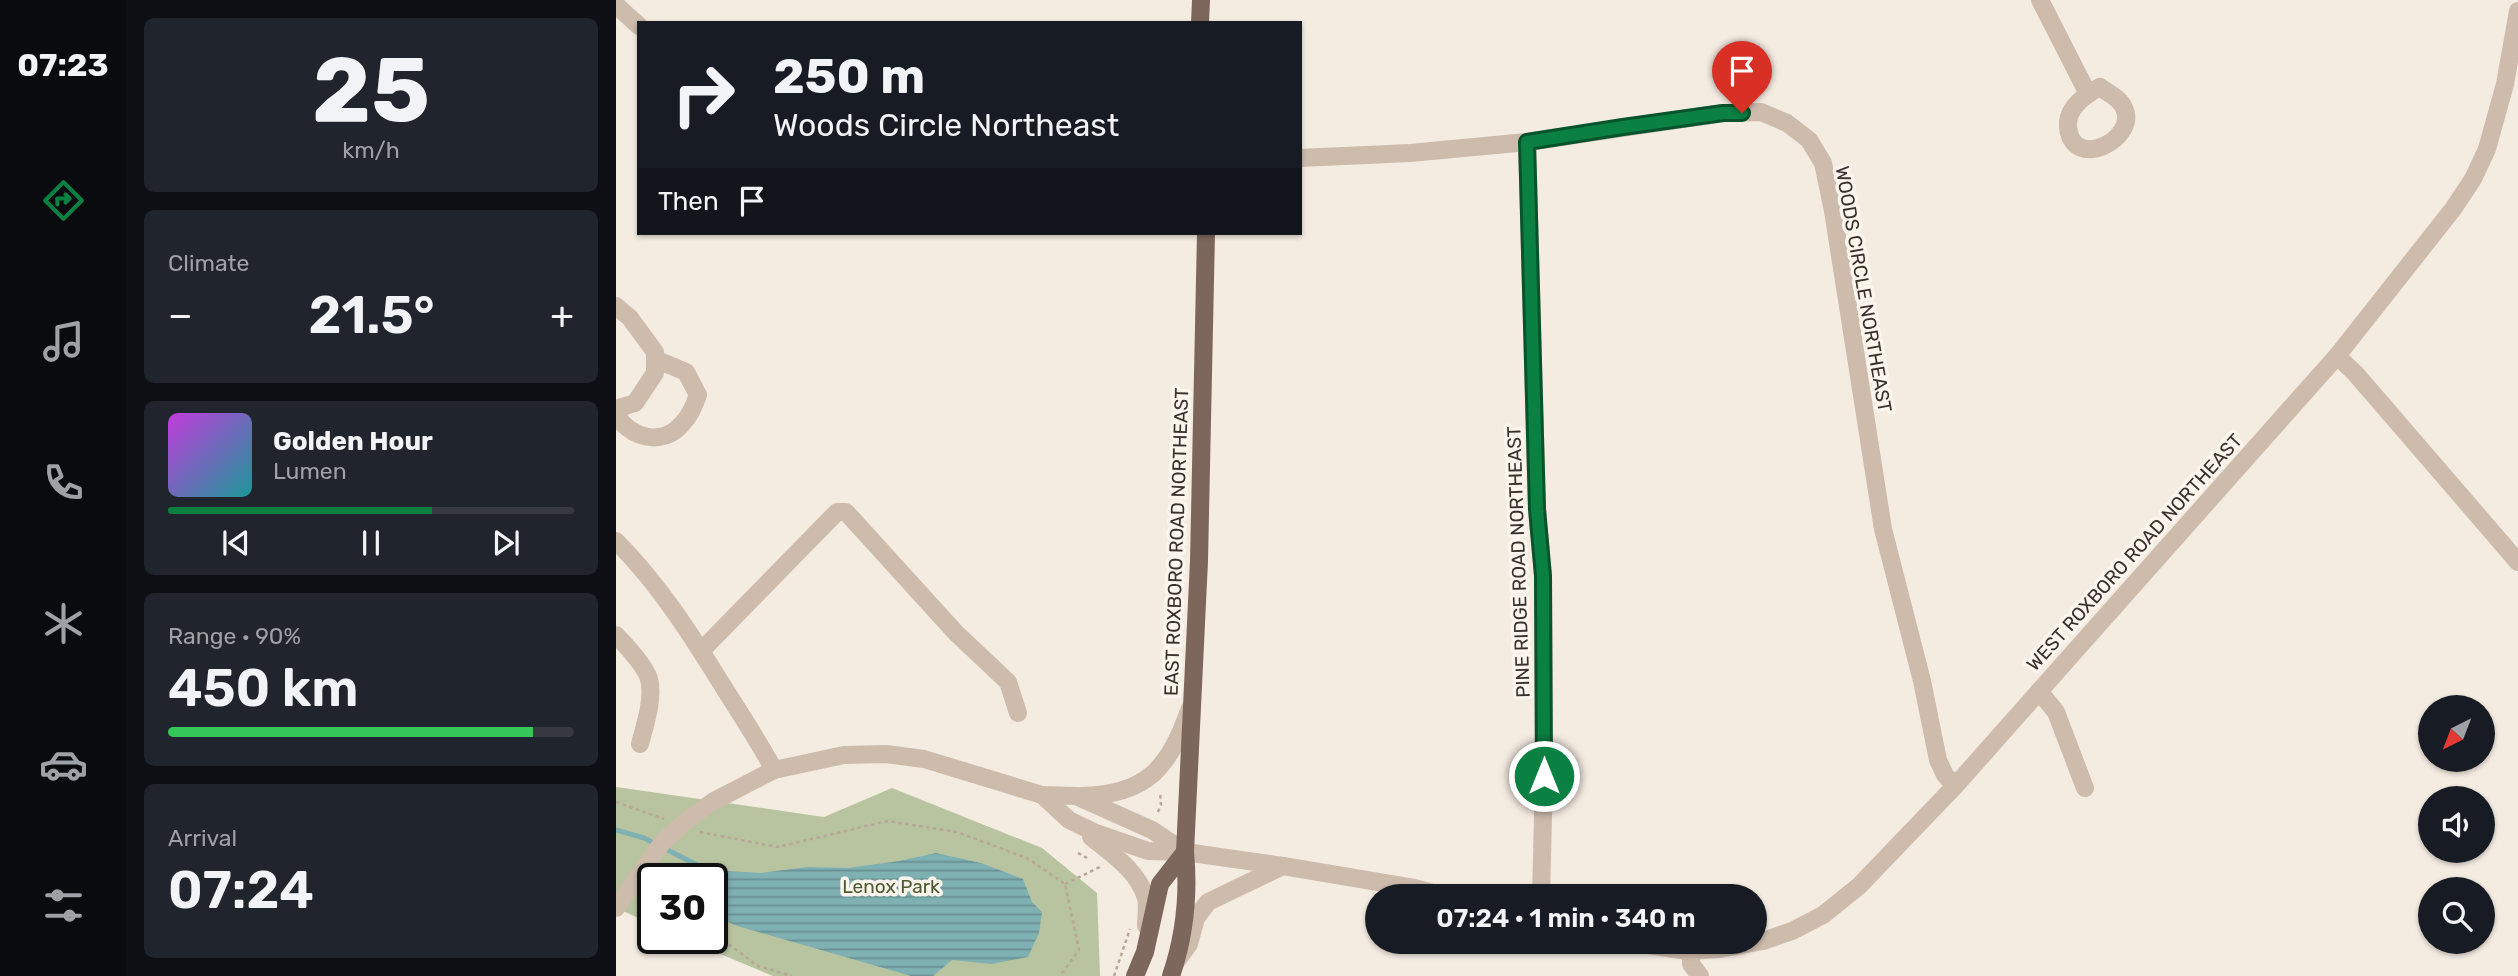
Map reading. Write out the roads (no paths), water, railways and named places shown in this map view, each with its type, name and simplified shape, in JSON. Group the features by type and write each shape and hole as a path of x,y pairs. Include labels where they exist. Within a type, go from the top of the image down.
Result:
{"main road":[{"path":"1200,21 1201,0"},
{"name":"EAST ROXBORO ROAD NORTHEAST","path":"1173,969 1186,909 1188,884 1185,852 1199,561 1206,235"},
{"path":"1135,976 1144,952 1160,884 1185,852"}],"street":[{"path":"2040,0 2088,94"},
{"path":"616,5 637,24"},
{"name":"WEST ROXBORO ROAD NORTHEAST","path":"1767,940 1792,931 1823,915 1859,886 1955,786 2337,356 2454,209 2473,179 2487,149 2505,84 2518,11"},
{"name":"WOODS CIRCLE NORTHEAST","path":"1302,158 1410,153 1527,142 1723,113 1761,112 1787,123 1809,140 1823,163 1833,211 1883,529 1922,681 1938,760 1945,775 1955,786"},
{"name":"PINE RIDGE ROAD NORTHEAST","path":"1527,142 1537,509 1543,576 1544,776 1541,884"},
{"path":"616,306 630,318 655,352 655,373 635,403 616,410"},
{"path":"2337,356 2355,373 2518,562"},
{"path":"616,415 624,428 645,438 664,437 680,427 691,413 698,395 686,372 655,359"},
{"path":"701,651 837,512 845,512 956,632 1009,682 1018,713"},
{"path":"616,541 648,575 701,651 774,770"},
{"path":"616,635 625,643 649,678 649,713 640,744"},
{"path":"2039,691 2056,712 2085,788"},
{"path":"616,908 662,843 714,801 774,770 844,755 886,754 924,759 1042,795 1099,796 1139,786 1167,758 1180,736 1192,702"},
{"path":"1042,795 1135,875 1147,900 1144,952"},
{"path":"1076,796 1152,830 1185,852"},
{"path":"1069,820 1148,851 1185,852 1390,884"},
{"path":"1173,969 1189,944 1196,918 1208,902 1283,866"},
{"path":"1690,954 1691,964 1700,976"}],"water":[{"path":"936,853 981,863 1023,879 1032,902 1042,912 1039,933 1028,957 991,964 952,960 933,976 911,976 728,922 728,871 761,873 808,867 848,868"}],"waterway":[{"path":"616,830 644,838 693,863"}],"park label":[{"name":"Lenox Park","path":"891,886"}]}
